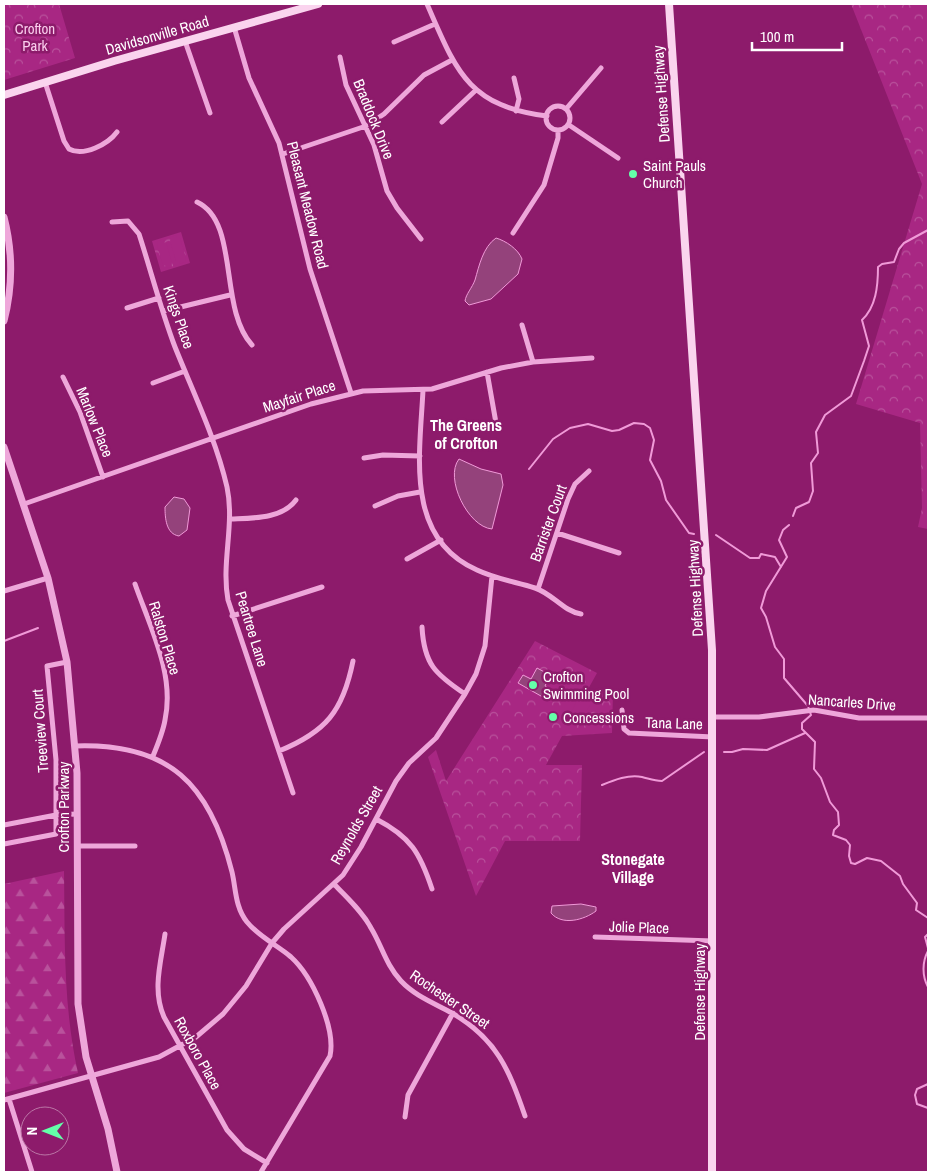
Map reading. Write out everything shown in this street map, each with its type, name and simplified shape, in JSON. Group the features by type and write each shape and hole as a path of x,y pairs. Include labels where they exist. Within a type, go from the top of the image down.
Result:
{"main road":[{"name":"Davidsonville Road","path":"4,95 318,4"},
{"name":"Defense Highway","path":"669,4 710,592 714,717 712,1172"}],"street":[{"path":"426,4 452,60 462,76 476,90 491,101 516,111 547,116"},
{"path":"394,42 435,24"},
{"name":"Pleasant Meadow Road","path":"234,27 246,70 283,154 310,269 351,393"},
{"path":"185,41 210,113"},
{"name":"Braddock Drive","path":"340,57 349,93 374,145 387,191 397,208 421,239"},
{"path":"283,154 366,126 384,114 424,76 452,60"},
{"path":"566,109 601,68"},
{"path":"514,78 519,99 516,111"},
{"path":"45,82 64,141 70,149 80,152 104,144 117,132"},
{"path":"442,122 476,90"},
{"path":"547,116 554,107 566,109"},
{"path":"566,109 570,116 569,125"},
{"path":"547,116 550,127 558,130 569,125"},
{"path":"569,125 618,158"},
{"path":"513,233 544,185 558,138 558,130"},
{"path":"197,202 205,206 212,214 222,237 230,296 241,331 252,345"},
{"path":"4,218 11,268 11,290 4,321"},
{"name":"Kings Place","path":"112,222 128,221 136,227 159,298 211,439"},
{"path":"164,311 230,296"},
{"path":"127,308 159,298"},
{"path":"522,325 532,362"},
{"name":"Mayfair Place","path":"24,504 351,393 423,390 487,372 532,362 592,358"},
{"path":"153,383 185,371"},
{"path":"487,372 496,423"},
{"name":"Marlow Place","path":"63,377 80,412 103,477"},
{"path":"423,390 420,492 428,518 441,540 461,560 492,576 538,589 557,600 568,610 581,614"},
{"name":"Peartree Lane","path":"211,439 226,485 231,518 225,578 232,616 293,793"},
{"name":"Crofton Parkway","path":"4,447 48,578 67,662 76,746 78,1004 91,1076 108,1129 117,1172"},
{"path":"364,458 384,455 420,456"},
{"name":"Barrister Court","path":"538,589 575,484 589,471"},
{"path":"375,506 398,496 420,492"},
{"path":"231,518 257,518 277,513 291,506 296,500"},
{"path":"557,533 619,553"},
{"path":"407,559 441,540"},
{"name":"Reynolds Street","path":"6,1099 142,1063 180,1046 209,1027 235,1001 272,943 284,929 334,884 351,864 403,771 436,738 465,694 476,674 485,646 492,576"},
{"path":"4,591 48,578"},
{"name":"Ralston Place","path":"135,584 162,663 167,690 166,718 153,756"},
{"path":"232,616 322,586"},
{"path":"422,627 424,649 430,664 444,680 465,694"},
{"path":"279,751 303,741 333,716 346,693 353,661"},
{"name":"Treeview Court","path":"56,815 56,760 47,666 67,662"},
{"name":"Tana Lane","path":"622,710 624,729 629,733 714,737"},
{"name":"Nancarles Drive","path":"714,717 759,717 814,710 859,718 928,718"},
{"path":"76,746 122,747 153,756 181,775 203,800 218,832 242,914 256,930 292,958 313,986 332,1039 332,1049 327,1064 261,1172"},
{"path":"4,825 56,815 77,814"},
{"path":"4,844 56,834 56,815"},
{"path":"376,819 396,830 409,841 422,861 432,889"},
{"path":"77,846 135,846"},
{"name":"Rochester Street","path":"334,884 370,925 385,959 400,981 419,996 453,1014 485,1036 500,1055 512,1078 525,1116"},
{"name":"Roxboro Place","path":"165,934 158,978 158,998 164,1017 232,1137 244,1149 267,1163"},
{"name":"Jolie Place","path":"595,937 713,941"},
{"path":"406,1117 408,1095 453,1014"},
{"path":"6,1099 32,1172"}],"green space":[{"name":"Crofton Park","path":"4,4 59,4 75,58 4,80"},
{"path":"851,4 928,4 928,529 918,527 922,508 920,423 856,404 922,184"},
{"path":"181,232 190,263 161,272 152,241"},
{"path":"176,235 177,238 180,238 186,258 185,262 180,264 179,261 176,261 170,241 171,237"},
{"path":"163,239 164,243 166,242 172,263 171,267 166,268 165,265 163,266 157,245 158,241"},
{"path":"535,641 597,673 587,691 613,691 612,733 562,736 546,765 582,765 580,841 505,841 476,896 428,757 436,750 446,781"},
{"path":"579,696 591,702 582,721 570,715"},
{"path":"64,871 67,998 78,1073 4,1093 4,884"}],"shaded area":[{"path":"496,238 504,241 520,255 522,259 518,274 491,299 469,305 465,301 475,280 482,257 488,246"},
{"path":"459,459 481,469 501,474 503,485 492,529 483,526 475,520 461,500 454,478 455,467"},
{"path":"174,497 184,499 190,508 187,530 179,536 171,532 165,516 165,507"},
{"name":"Crofton Swimming Pool","path":"537,668 550,675 545,686 553,691 548,700 518,683 523,675 531,679"},
{"path":"581,904 596,907 596,911 585,917 573,920 561,919 551,913 552,906"}],"waterway":[{"path":"793,516 796,508 809,502 813,491 811,463 818,453 816,432 825,415 851,396 864,361 869,346 862,320 873,303 877,289 878,267 882,264 894,262 899,249 904,243 928,230"},
{"path":"529,469 553,439 570,428 588,424 612,431 634,423 644,424 650,428 654,440 650,460 661,481 666,500 689,533 694,534"},
{"path":"789,525 783,530 779,540 787,557 766,591 761,608 766,617 775,647 784,659 784,678 808,706 811,715 802,723 802,729 815,742 814,769 821,778 830,802 838,812 839,825 834,830 833,835 846,840 850,845 849,856 851,863 855,864 867,858 881,861 900,876 903,884 917,903 916,910 928,918"},
{"path":"716,535 750,558 759,558 761,554 775,557 781,567"},
{"path":"4,641 38,628"},
{"path":"724,752 743,749 767,750 805,733"},
{"path":"602,785 632,776 662,781 704,752"},
{"path":"928,934 925,937 928,948"},
{"path":"928,951 924,969 928,987"},
{"path":"928,1084 917,1089 915,1095 917,1104 928,1108"}],"place":[{"name":"Saint Pauls Church","path":"633,174"},
{"name":"Crofton Swimming Pool","path":"533,685"},
{"name":"Concessions","path":"553,717"}],"district":[{"name":"The Greens of Crofton","path":"466,434"},
{"name":"Stonegate Village","path":"633,868"}]}
